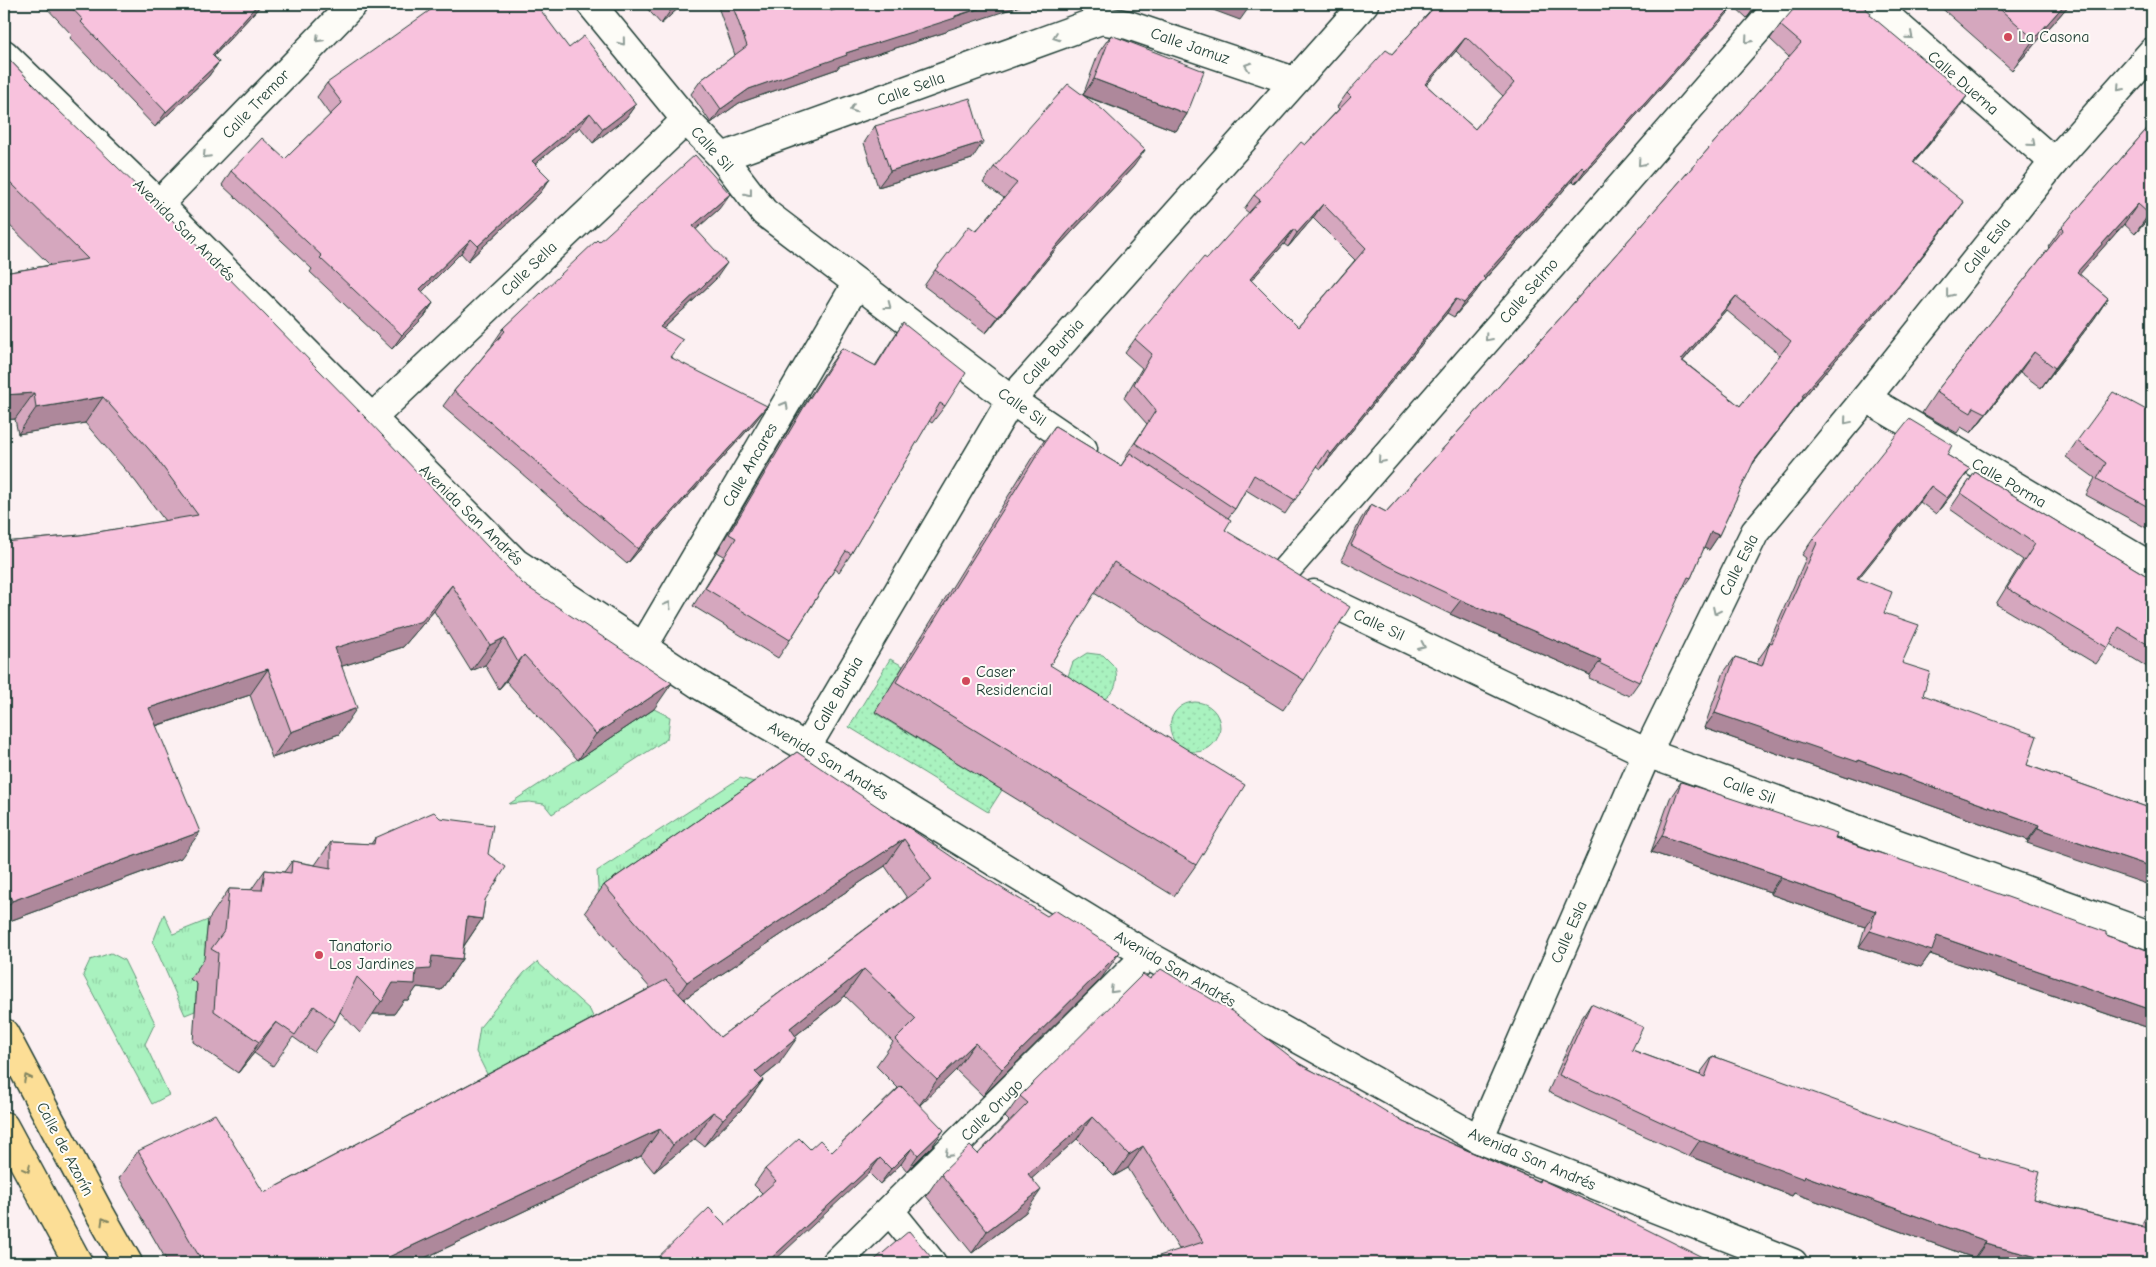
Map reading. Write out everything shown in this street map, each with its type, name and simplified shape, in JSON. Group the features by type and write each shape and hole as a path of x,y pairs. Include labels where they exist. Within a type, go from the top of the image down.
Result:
{"main road":[{"name":"Calle de Azorín","path":"4,1033 128,1263"},
{"path":"4,1126 78,1263"}],"street":[{"name":"Calle Tremor","path":"158,204 353,4"},
{"name":"Calle Sil","path":"591,4 686,120 722,157 764,212 1011,400 1100,460"},
{"name":"Calle Burbia","path":"806,748 1011,400 1364,4"},
{"name":"Calle Selmo","path":"1279,578 1780,4"},
{"name":"Calle Duerna","path":"1873,4 2054,162"},
{"name":"Calle Sella","path":"722,157 1099,12"},
{"name":"Calle Jamuz","path":"1099,12 1128,24 1294,81"},
{"name":"Avenida San Andrés","path":"4,54 158,204 516,563 703,687 1147,955 1479,1139 1794,1263"},
{"name":"Calle Esla","path":"1479,1139 1647,753 1755,532 1866,398 2054,162 2148,65"},
{"name":"Calle Sella","path":"372,418 686,120"},
{"name":"Calle Ancares","path":"643,647 857,283"},
{"name":"Calle Porma","path":"1866,398 2152,568"},
{"name":"Calle Sil","path":"1254,562 1279,578 1647,753 2152,936"},
{"name":"Calle Orugo","path":"836,1263 1147,955"},
{"path":"890,1211 932,1263"}],"green space":[{"path":"1087,653 1103,655 1115,667 1115,687 1110,695 1101,701 1068,676 1073,662"},
{"path":"890,659 903,666 875,713 1002,790 988,812 849,727"},
{"path":"1195,702 1209,706 1216,713 1220,727 1216,741 1209,748 1195,752 1181,748 1174,741 1170,727 1174,713 1181,706"},
{"path":"654,709 670,717 667,739 552,814 544,804 529,802 509,804"},
{"path":"740,778 768,786 599,902 597,871"},
{"path":"164,914 173,934 208,920 204,961 190,979 197,984 195,1011 185,1015 153,942"},
{"path":"111,953 124,960 155,1023 145,1044 169,1095 152,1104 83,975 90,960"},
{"path":"537,962 590,1010 600,1032 494,1088 476,1052 480,1027 524,973"}],"building":[{"path":"68,4 258,4 212,55 219,62 166,112 81,22 83,20"},
{"path":"439,4 536,4 569,48 584,36 636,104 603,129 590,113 532,161 550,179 478,246 471,239 420,289 433,303 402,335 320,258 322,256 231,171 262,138 285,159 342,103 327,83"},
{"path":"666,4 677,4 671,10"},
{"path":"732,4 781,4 783,11 802,4 829,4 831,11 854,4 993,4 846,53 847,55 749,89 721,109 701,80 747,46"},
{"path":"1437,4 1734,4 1585,170 1582,167 1483,277 1485,279 1464,303 1456,299 1331,454 1327,451 1295,500 1254,475 1235,509 1135,443 1156,410 1134,384 1152,354 1135,339 1204,257 1207,259 1260,200 1254,195 1301,142 1305,145 1351,97 1347,93 1386,50 1392,54","holes":["1466,37 1514,83 1475,129 1425,84","1323,204 1366,248 1298,327 1250,279 1294,229 1297,233"]},
{"path":"1798,4 1801,4 1806,9 1810,4 1860,4 1871,13 1870,15 1967,96 1913,162 1964,202 1903,280 1802,396 1804,397 1754,461 1719,535 1711,532 1691,578 1688,577 1639,682 1599,663 1601,660 1461,600 1389,566 1351,545 1371,504 1386,512 1562,316 1801,43 1780,25","holes":["1736,296 1791,341 1740,406 1681,360"]},
{"path":"1994,4 2065,4 2034,39"},
{"path":"1111,35 1204,71 1187,114 1094,79"},
{"path":"4,54 56,108 171,219 365,417 523,584 672,683 596,734 524,655 518,662 504,638 490,645 452,585 422,621 335,648 357,708 291,732 268,669 149,708 200,832 12,901 4,881 4,542 80,535 198,515 154,455 103,397 36,408 34,393 4,395 4,273 88,259 4,176"},
{"path":"1068,84 1103,110 1145,150 1067,233 998,317 935,270 969,226 976,231 1017,183 994,167"},
{"path":"970,98 983,142 890,171 875,126"},
{"path":"2152,123 2152,210 2149,214 2138,204 2077,272 2108,298 2055,368 2034,352 1986,413 1974,407 1971,413 1936,392 2064,229 2062,227"},
{"path":"695,155 730,194 693,226 727,263 660,327 683,340 670,357 767,406 638,549 454,391 505,331 503,329 597,240 599,242"},
{"path":"903,323 966,373 945,406 940,403 851,554 846,551 790,640 705,588 736,538 729,534 804,407 842,348 876,366"},
{"path":"2113,392 2152,413 2152,509 2097,479 2106,463 2077,441"},
{"path":"1909,419 1952,445 1947,455 1970,469 1947,498 1931,486 1857,578 1892,592 1884,613 1919,625 1902,663 1930,672 1923,695 2037,736 2027,765 2152,809 2152,867 2038,828 2039,825 1858,760 1858,762 1715,713 1735,657 1762,666 1770,642 1772,643 1817,543 1813,539"},
{"name":"Caser Residencial","path":"1055,426 1121,466 1130,453 1231,520 1225,530 1350,607 1304,680 1114,562 1050,665 1245,785 1196,865 896,682"},
{"path":"1975,472 2152,579 2152,647 2119,627 2108,648 2007,588 2035,544 1961,493"},
{"path":"797,752 961,863 1047,916 1055,910 1120,952 1002,1069 975,1043 937,1080 895,1040 916,1019 864,969 790,1028 797,1038 755,1072 763,1080 723,1119 713,1112 673,1145 660,1129 376,1263 203,1263 138,1151 215,1114 264,1193 666,980 720,1037 932,880 904,839 687,982 604,885"},
{"path":"1681,782 1837,833 1835,838 2106,932 2106,935 2152,952 2152,1010 1937,936 1932,951 1870,931 1876,911 1781,878 1781,876 1662,836"},
{"name":"Tanatorio Los Jardines","path":"434,812 440,818 493,825 488,854 506,867 485,900 482,919 467,917 462,959 432,956 430,969 416,970 415,984 393,983 382,1002 357,977 335,1022 314,1006 295,1035 276,1022 259,1042 214,1011 218,953 211,949 225,930 229,889 262,890 265,870 291,873 292,861 331,868 331,842 374,844 375,838"},
{"path":"1161,969 1233,1012 1301,1065 1354,1092 1403,1122 1539,1182 1540,1179 1716,1263 1137,1263 1203,1242 1143,1146 1129,1155 1092,1117 1028,1174 1041,1190 987,1231 941,1174 970,1146 978,1154 1028,1103 1020,1096 1143,974 1150,979"},
{"path":"1591,1004 1643,1027 1632,1050 1705,1077 1713,1056 1980,1153 1979,1156 2040,1172 2033,1199 2148,1228 2152,1213 2152,1263 2062,1263 1985,1244 1986,1241 1805,1176 1804,1179 1700,1140 1559,1075"},
{"path":"901,1086 944,1130 918,1155 912,1148 891,1169 880,1158 766,1263 652,1263 709,1208 726,1225 776,1181 765,1169 799,1138 810,1149 820,1140 832,1152"},
{"path":"909,1231 936,1263 871,1263"}],"place":[{"name":"La Casona","path":"2008,37"},
{"name":"Caser Residencial","path":"966,681"},
{"name":"Tanatorio Los Jardines","path":"319,955"}]}
